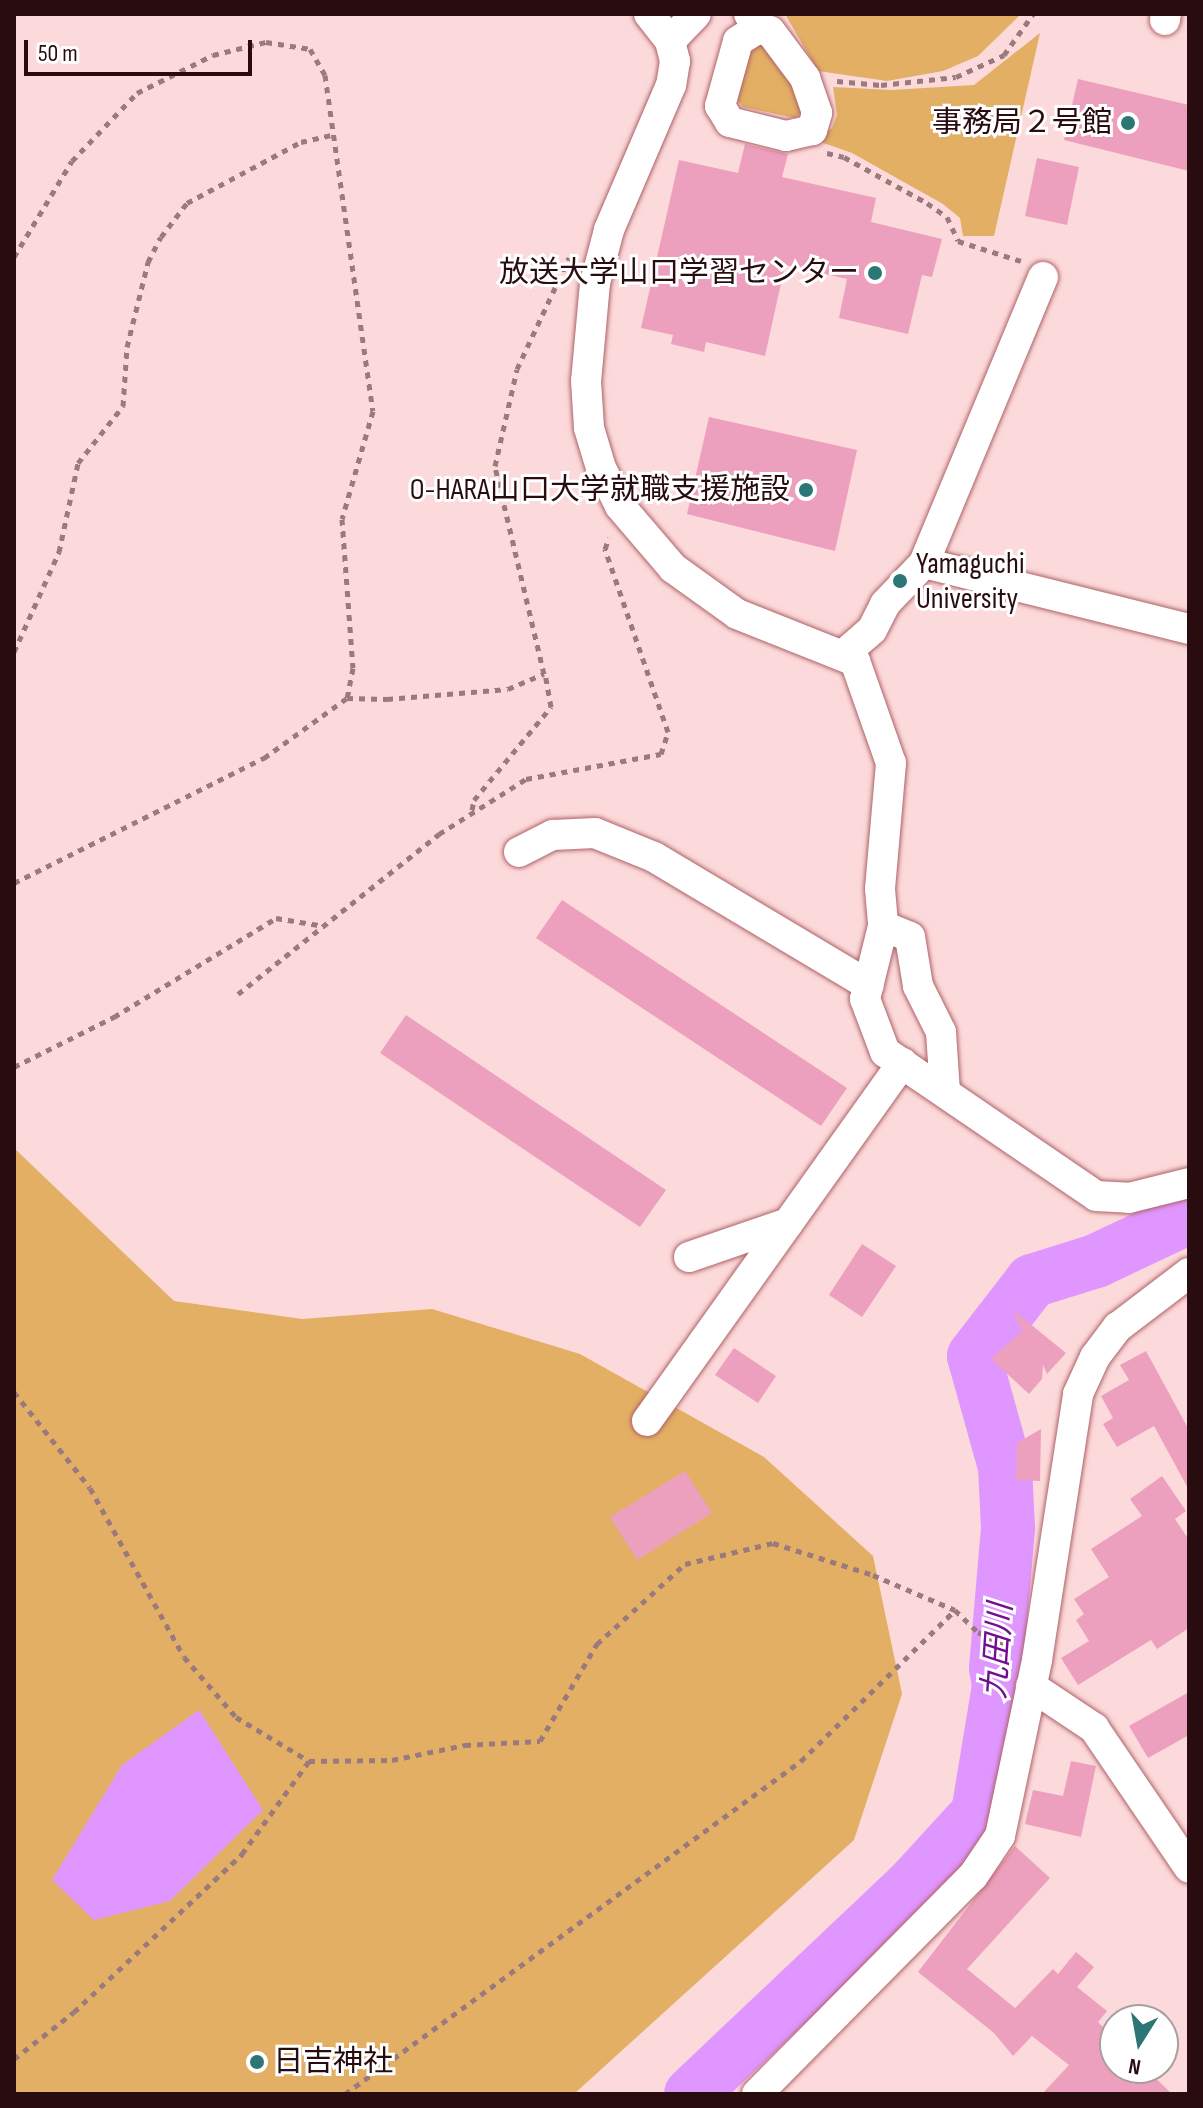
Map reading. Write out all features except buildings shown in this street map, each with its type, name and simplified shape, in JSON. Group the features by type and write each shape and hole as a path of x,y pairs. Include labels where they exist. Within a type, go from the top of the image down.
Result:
{"street":[{"path":"649,14 670,41 675,61 671,85 609,230 595,283 586,381 589,428 620,506 673,568 737,614 855,661 891,763 880,889 883,926 865,999 885,1052 1096,1196 1129,1198 1189,1183"},
{"path":"670,41 696,14"},
{"path":"753,22 770,31 805,78 817,113 812,130 786,136 730,122 720,106 738,41 753,22"},
{"path":"843,655 872,630 885,604 924,563 1043,277"},
{"path":"924,563 1189,629"},
{"path":"519,852 553,835 595,833 654,857 869,985"},
{"path":"883,926 910,937 918,986 941,1032 945,1092"},
{"path":"647,1421 902,1063"},
{"path":"689,1257 788,1223"},
{"path":"757,2094 973,1876 1000,1836 1031,1686 1078,1394 1095,1357 1118,1327 1189,1273"},
{"path":"1031,1686 1094,1728 1189,1868"}],"path":[{"path":"805,78 881,85 956,77 1004,55 1033,14"},
{"path":"14,257 72,161 105,121 137,93 213,55 266,42 310,49 325,75 373,411 342,519 353,668 347,698"},
{"path":"14,652 59,552 78,463 123,406 127,347 148,262 161,237 187,203 301,142 335,134"},
{"path":"786,136 844,157 947,217 958,241 1016,257 1043,277"},
{"path":"472,811 474,800 551,707 495,466 517,369 557,277 573,251 599,229 609,230"},
{"path":"238,994 472,811 526,779 646,760 661,754 667,744 668,732 605,549 620,506"},
{"path":"14,883 264,758 347,698 508,689 544,674"},
{"path":"14,1067 114,1017 276,918 325,926"},
{"path":"14,1392 90,1488 184,1657 236,1717 309,1761 392,1760 465,1745 540,1741 597,1644 685,1564 773,1543 873,1575 955,1610 978,1632 1017,1651"},
{"path":"345,2094 801,1761 955,1610"},
{"path":"14,2059 74,2012 242,1854 309,1761"}],"shaded area":[{"path":"785,14 1021,14 978,56 943,71 887,81 818,71"},
{"path":"1040,33 994,236 963,236 960,218 943,204 852,153 815,140 832,128 837,115 833,87 891,90 974,85"},
{"path":"764,44 801,97 804,109 795,118 743,107 735,97 750,48"},
{"path":"14,1148 174,1301 302,1319 432,1309 580,1354 764,1457 873,1556 902,1694 854,1840 574,2094 14,2094"},
{"path":"199,1710 263,1810 170,1901 94,1920 52,1880 122,1765"}],"waterway":[{"name":"九田川","path":"691,2094 914,1883 978,1813 999,1686 996,1668 1008,1528 1005,1467 974,1356 1032,1281 1096,1261 1189,1217"}],"place":[{"name":"事務局２号館","path":"1128,123"},
{"name":"放送大学山口学習センター","path":"875,273"},
{"name":"O-HARA山口大学就職支援施設","path":"806,490"},
{"name":"Yamaguchi University","path":"900,581"},
{"name":"日吉神社","path":"257,2062"}]}
